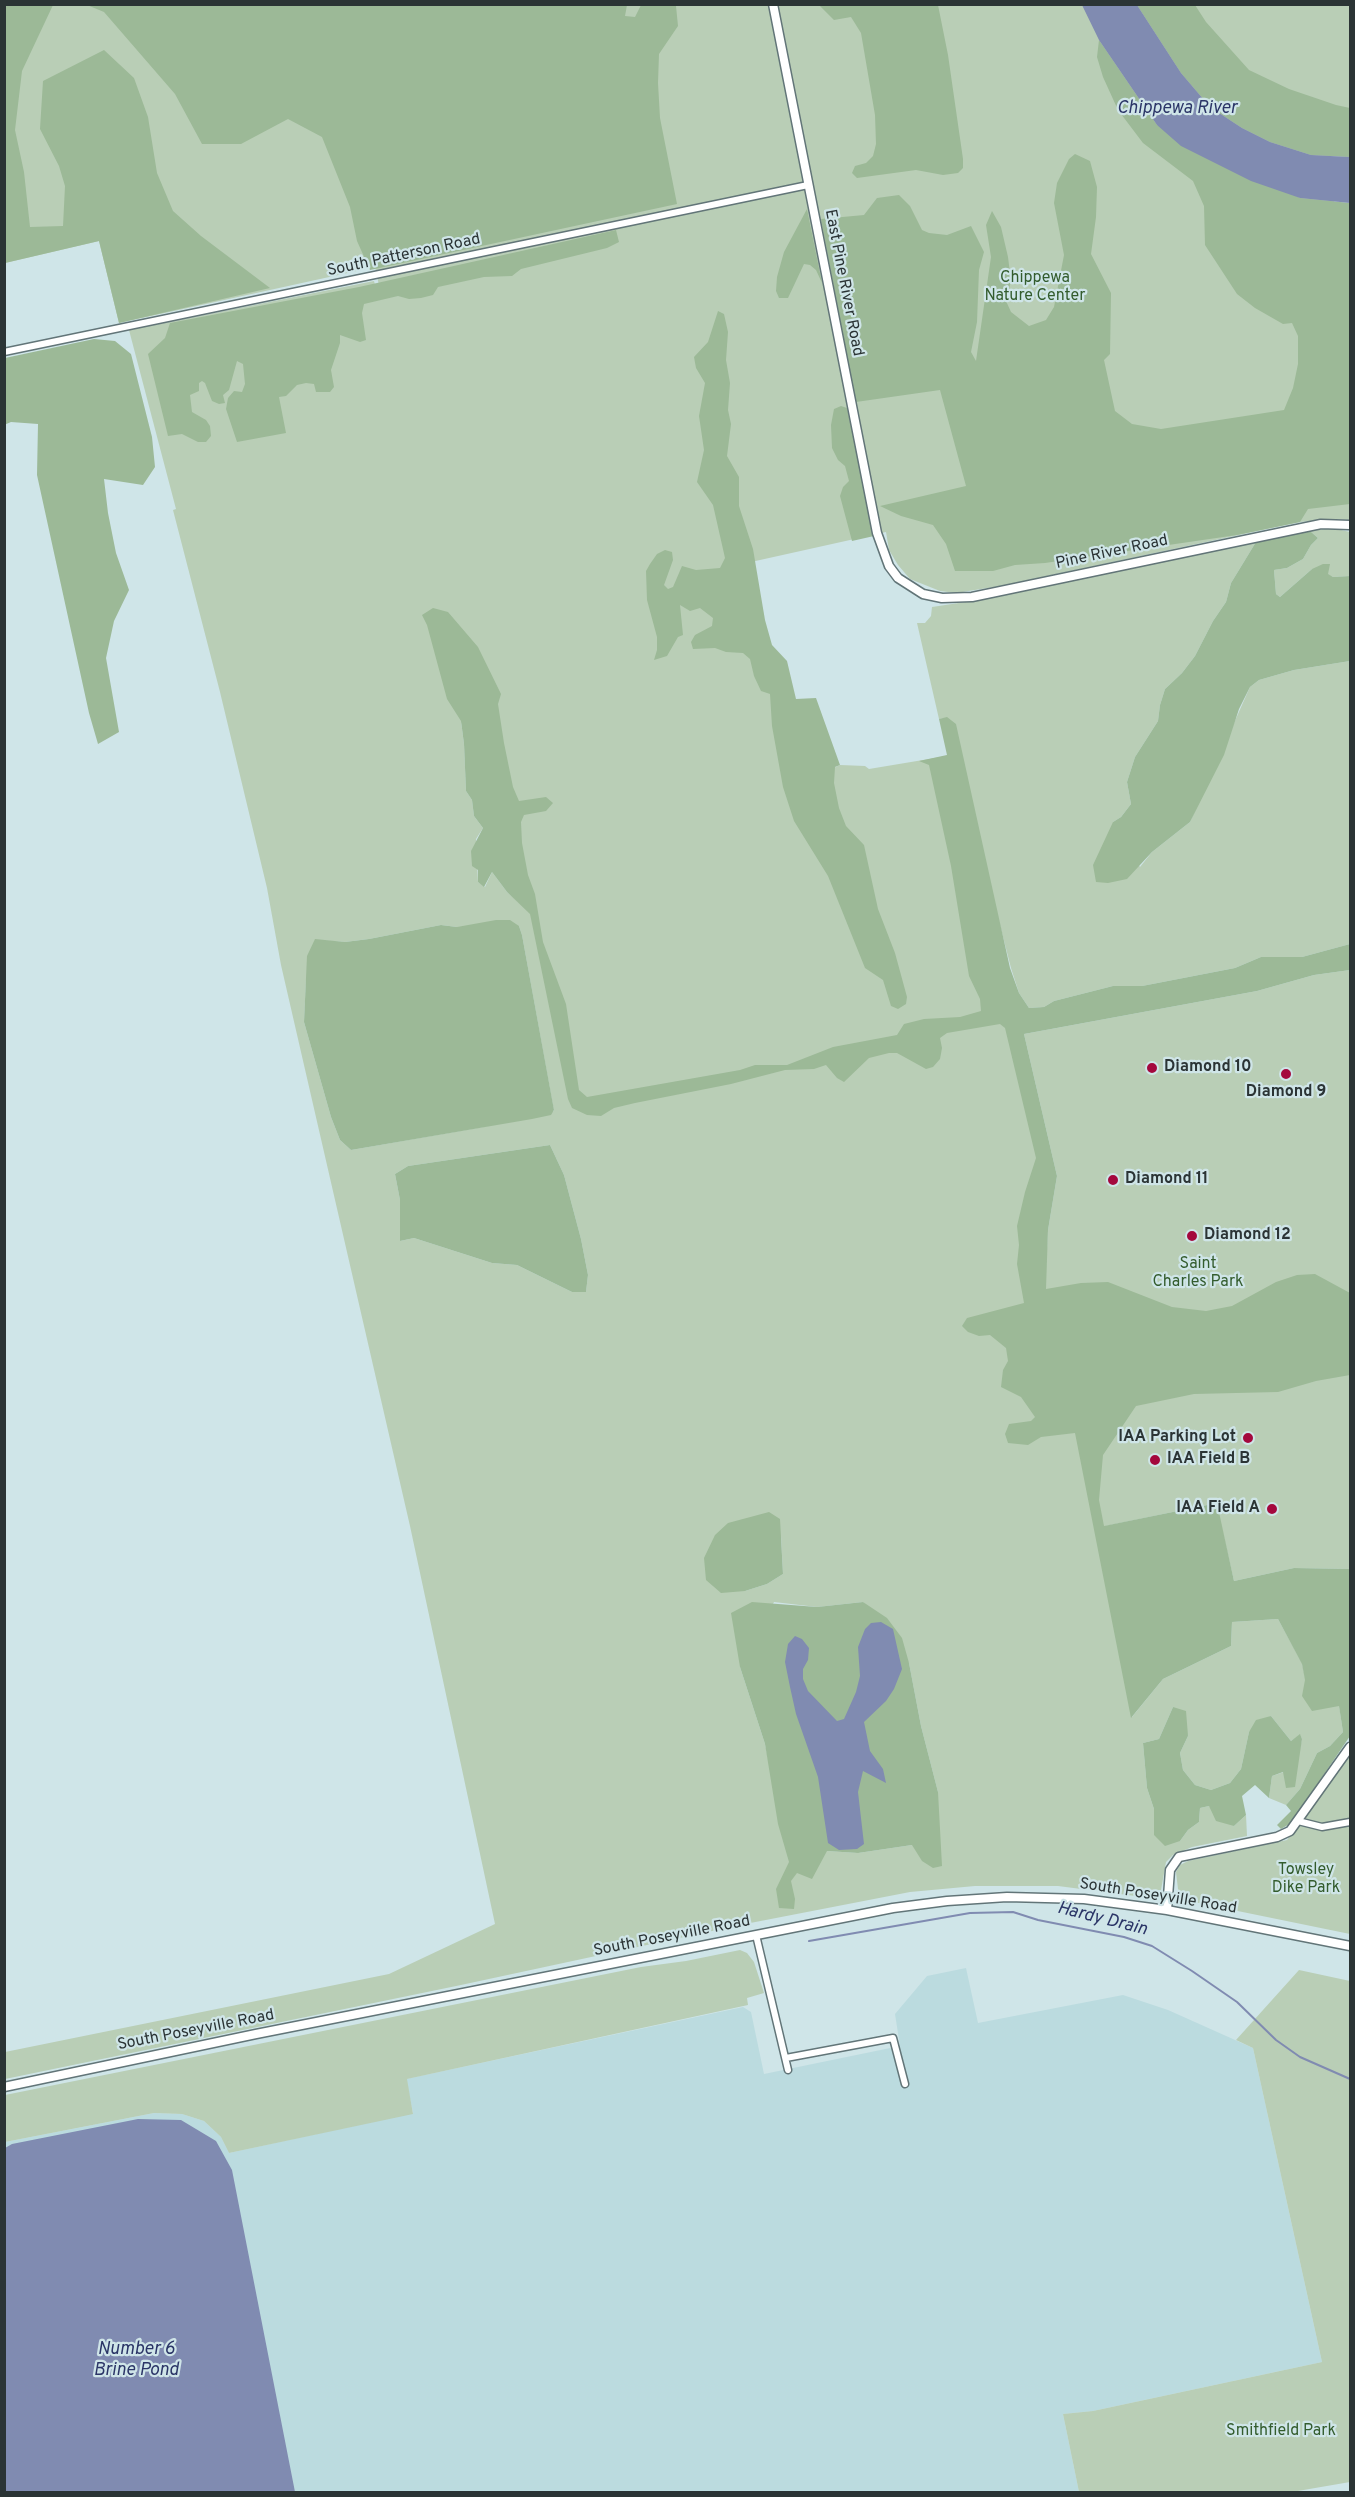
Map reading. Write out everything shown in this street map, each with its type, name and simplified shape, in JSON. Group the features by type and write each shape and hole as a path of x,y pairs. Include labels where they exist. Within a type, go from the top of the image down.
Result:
{"main road":[{"name":"East Pine River Road","path":"773,4 877,533 889,566"},
{"name":"Pine River Road","path":"889,566 898,578 923,594 942,598 972,597 1321,524 1350,525"},
{"path":"1167,1911 1170,1870 1179,1857 1277,1837 1290,1831 1350,1747"},
{"name":"South Poseyville Road","path":"4,2087 893,1908 979,1898 1058,1897 1167,1911 1350,1946"}],"street":[{"name":"South Patterson Road","path":"4,352 808,185"},
{"path":"1298,1821 1322,1827 1350,1822"},
{"path":"756,1935 788,2070"},
{"path":"786,2058 893,2038 905,2084"}],"shaded area":[{"path":"966,1968 978,2023 1123,1995 1168,2010 1253,2048 1322,2362 1093,2411 1063,2414 1079,2492 5,2492 5,2142 154,2113 182,2114 204,2121 221,2137 229,2153 413,2113 406,2079 743,2007 751,2012 764,2074 900,2046 895,2014 927,1976"}],"green space":[{"name":"Chippewa Nature Center","path":"4,5 1350,5 1350,157 1330,156 1350,372 1350,520 1300,522 1000,586 956,593 940,591 910,579 889,550 886,532 742,564 810,779 840,765 865,766 869,769 947,756 1047,1167 1045,1286 1048,1230 1057,1176 1024,1034 1257,991 1314,975 1350,970 1350,1569 1294,1568 1234,1581 1216,1503 1096,1528 1132,1717 1163,1679 1231,1646 1232,1622 1278,1619 1302,1663 1312,1710 1339,1705 1343,1732 1330,1746 1317,1753 1300,1789 1286,1805 1269,1798 1272,1776 1284,1772 1297,1762 1302,1739 1300,1735 1291,1741 1271,1716 1249,1732 1241,1769 1230,1783 1211,1790 1195,1785 1183,1770 1180,1753 1188,1736 1173,1707 1159,1739 1143,1743 1147,1788 1154,1809 1155,1836 1180,1841 1188,1830 1199,1822 1200,1808 1209,1806 1234,1826 1246,1815 1247,1836 1192,1847 1173,1855 1166,1862 1161,1890 1152,1897 1058,1886 975,1886 910,1892 740,1925 5,2079 5,2052 389,1974 495,1924 410,1526 281,965 267,888 173,510 176,509 129,330 374,281 379,300 382,299 375,267 119,323 99,241 5,263","holes":["461,721 522,905 507,892 492,872 485,887 478,882 476,839 483,828 474,816 472,800 466,791","441,925 519,926 554,1111 483,1127 351,1150 340,1140 331,1117 304,1022 306,980 315,940 345,942","550,1145 564,1175 581,1239 588,1275 586,1292 572,1292 517,1265 492,1263 414,1238 400,1241 400,1200 395,1174 408,1166","781,1536 783,1574 767,1584 745,1591","774,1602 817,1607 863,1602 909,1663 921,1726 938,1792 912,1845 858,1853 827,1851 772,1778 765,1744 740,1667"]},
{"path":"4,5 53,5 22,71 15,130 24,172 30,227 63,226 65,186 59,166 40,129 43,81 104,50 134,78 148,117 157,173 173,211 201,236 270,288 119,323 99,241 5,263"},
{"path":"87,5 627,5 625,16 635,17 641,5 676,6 678,26 659,54 658,83 660,118 677,204 370,270 357,241 350,207 322,137 288,119 241,144 202,144 175,94 104,12"},
{"path":"819,5 938,5 948,55 963,159 963,168 958,173 943,175 916,170 857,178 852,173 855,166 866,163 873,156 876,144 875,115 861,33 851,17 834,20"},
{"path":"1137,5 1195,5 1206,22 1249,70 1289,89 1350,108 1350,157 1311,155 1270,142 1242,128 1210,107 1181,73"},
{"path":"1099,40 1157,125 1300,198 1350,203 1350,504 1308,509 1300,522 1237,535 1045,563 1015,565 993,571 955,571 946,544 933,525 901,516 880,506 966,486 940,390 856,402 821,219 864,215 877,198 899,195 910,206 922,230 947,235 971,226 984,252 979,270 977,322 971,352 976,361 991,257 986,225 992,211 1001,227 1008,257 1011,281 1006,301 1011,312 1029,326 1046,320 1054,307 1064,255 1054,203 1057,183 1069,159 1075,154 1090,161 1097,187 1091,254 1111,293 1110,354 1104,360 1115,411 1132,424 1161,429 1284,410 1293,388 1298,364 1298,336 1292,323 1283,324 1255,308 1237,294 1205,245 1204,206 1193,181 1143,143 1118,110 1097,57"},
{"path":"807,209 822,283 816,270 804,264 788,298 779,298 776,291 777,277 784,252"},
{"path":"616,230 619,242 607,248 521,269 512,276 484,277 438,287 433,295 421,298 409,299 398,296 364,304 362,313 366,340 360,342 340,335 340,343 331,370 334,387 330,392 316,392 314,384 306,383 297,385 286,396 279,397 286,433 237,442 226,409 228,398 234,391 242,392 245,384 243,364 237,361 229,390 223,395 225,403 219,404 212,401 202,381 199,383 199,391 190,395 192,412 206,420 210,426 211,436 206,442 198,442 182,434 168,436 148,354 165,338 170,323 359,287"},
{"path":"718,311 724,314 728,332 726,360 730,383 728,410 731,424 727,456 739,477 739,506 753,549 765,620 772,645 787,661 796,699 816,698 840,765 835,767 834,783 839,808 846,826 864,845 878,909 895,953 907,997 906,1004 898,1009 891,1006 883,980 865,968 828,876 794,821 783,787 772,726 770,694 761,691 750,659 743,653 726,652 715,648 693,649 691,642 695,635 712,626 713,618 700,608 690,611 680,605 683,635 678,637 667,656 654,660 657,637 647,600 646,571 650,564 657,554 665,550 672,552 673,560 664,585 668,589 673,587 682,566 696,570 720,568 725,558 713,505 697,482 704,450 699,416 705,383 696,368 694,357 708,342"},
{"path":"94,339 115,341 131,354 152,437 155,467 143,485 104,479 116,553 129,590 114,621 106,658 119,732 98,744 89,713 37,475 38,424 11,422 4,425 5,358"},
{"path":"841,406 847,408 874,536 852,541 840,496 843,487 849,481 845,466 838,460 832,448 831,425 834,409"},
{"path":"1332,528 1350,532 1350,576 1333,577 1312,569 1280,597 1276,594 1274,570 1287,568 1303,559 1318,538 1310,531"},
{"path":"1310,531 1318,538 1303,559 1287,568 1274,570 1276,594 1280,597 1312,569 1323,564 1330,564 1328,574 1333,577 1350,576 1350,661 1294,670 1259,680 1250,687 1239,709 1224,755 1190,822 1152,852 1127,879 1108,883 1096,882 1093,865 1113,822 1121,817 1131,804 1127,782 1135,757 1158,721 1165,689 1182,673 1195,656 1213,621 1226,602 1231,583 1256,542"},
{"path":"1256,542 1231,583 1226,602 1213,621 1195,656 1182,673 1165,689 1158,721 1135,757 1127,782 1131,804 1121,817 1113,822 1140,867 1152,852 1190,822 1250,687 1259,680 1294,670 1350,661 1350,944 1302,957 1261,957 1235,968 1142,986 1113,986 1054,1001 1044,1007 1029,1008 1019,993 1011,968 947,718 939,719 917,623 925,623 931,616 932,607 992,598"},
{"path":"433,608 448,612 478,647 501,694 498,704 504,743 513,787 519,801 546,797 553,803 546,811 524,815 521,822 522,843 528,875 535,894 543,942 566,1004 579,1090 587,1097 740,1070 755,1065 787,1065 833,1047 897,1035 904,1024 924,1019 960,1017 981,1011 980,999 969,976 951,866 929,765 919,761 947,755 939,719 947,717 956,724 1010,968 1019,993 1029,1008 1044,1007 1054,1001 1113,986 1142,986 1235,968 1261,957 1302,957 1350,944 1350,970 1314,975 1257,991 1024,1034 1057,1176 1048,1230 1046,1289 1081,1283 1108,1282 1172,1307 1206,1311 1232,1306 1276,1282 1297,1275 1315,1274 1350,1293 1350,1375 1316,1381 1278,1392 1194,1394 1136,1406 1103,1455 1099,1500 1104,1526 1217,1503 1234,1581 1294,1568 1350,1569 1350,1736 1291,1823 1281,1829 1277,1825 1291,1811 1286,1805 1300,1789 1317,1753 1330,1746 1343,1732 1339,1706 1312,1711 1302,1696 1305,1680 1302,1664 1278,1619 1232,1622 1231,1646 1163,1679 1131,1718 1075,1433 1041,1437 1028,1445 1008,1443 1005,1434 1009,1424 1031,1421 1035,1417 1021,1397 1001,1387 1003,1370 1008,1361 1006,1348 990,1335 979,1336 968,1332 962,1326 967,1318 1024,1303 1017,1264 1019,1245 1017,1226 1036,1158 1005,1028 1000,1024 947,1033 940,1038 942,1048 940,1059 933,1067 926,1069 897,1053 889,1053 869,1058 844,1082 837,1078 826,1065 814,1069 785,1070 731,1084 635,1103 614,1108 601,1116 587,1115 572,1108 568,1099 530,914 507,892 492,872 484,887 478,882 478,870 472,866 471,851 483,828 474,816 472,800 466,791 461,721 447,699 427,625 422,615"},
{"path":"496,920 510,920 519,926 522,935 554,1110 551,1115 351,1150 340,1140 331,1117 304,1022 307,956 315,939 345,942 441,925 457,927"},
{"path":"550,1145 564,1175 581,1239 588,1275 586,1292 572,1292 517,1265 492,1263 414,1238 400,1241 400,1200 395,1174 408,1166"},
{"path":"769,1512 780,1519 783,1574 767,1584 745,1591 721,1593 706,1580 704,1558 715,1535 728,1523"},
{"path":"752,1602 817,1607 863,1602 887,1618 902,1638 938,1792 942,1866 933,1868 922,1861 912,1845 858,1853 827,1851 812,1879 797,1873 791,1881 795,1899 794,1909 779,1908 776,1889 789,1862 778,1824 765,1744 740,1667 731,1613"},
{"path":"1173,1707 1186,1711 1188,1736 1180,1753 1183,1770 1195,1785 1211,1790 1230,1783 1241,1769 1249,1732 1256,1720 1271,1716 1291,1741 1300,1734 1302,1739 1295,1787 1286,1788 1283,1772 1272,1776 1269,1798 1255,1785 1242,1796 1246,1815 1234,1826 1216,1821 1209,1806 1200,1808 1199,1822 1188,1830 1180,1841 1165,1846 1154,1835 1154,1809 1147,1788 1143,1743 1159,1739"},
{"name":"Towsley Dike Park","path":"1350,1756 1350,1934 1184,1900 1178,1889 1176,1872 1180,1865 1188,1861 1287,1840"},
{"path":"740,1950 747,1953 754,1962 764,1993 747,1998 748,2005 407,2079 413,2114 229,2153 221,2137 204,2121 182,2114 154,2113 5,2142 5,2095 641,1967"},
{"name":"Smithfield Park","path":"1299,1970 1350,1981 1350,2482 1292,2492 1079,2492 1063,2414 1093,2411 1322,2362 1253,2048 1236,2040"}],"water":[{"name":"Chippewa River","path":"1082,5 1137,5 1181,73 1210,107 1242,128 1270,142 1311,155 1350,157 1350,203 1300,198 1251,181 1181,146 1157,125 1099,40"},
{"path":"881,1622 893,1629 902,1669 886,1701 864,1722 870,1751 883,1769 886,1783 863,1771 858,1792 864,1844 857,1849 839,1850 828,1843 818,1777 796,1714 785,1662 788,1644 795,1636 802,1639 809,1648 808,1660 803,1669 803,1679 808,1691 837,1721 844,1719 856,1692 860,1676 858,1647 865,1629 871,1623"},
{"name":"Number 6 Brine Pond","path":"138,2119 181,2120 216,2141 232,2170 295,2492 5,2492 5,2148 12,2144"}],"waterway":[{"name":"Hardy Drain","path":"809,1941 970,1913 1013,1912 1038,1920 1124,1937 1152,1946 1192,1971 1237,2002 1276,2040 1300,2057 1350,2079"}],"place":[{"name":"Diamond 10","path":"1152,1068"},
{"name":"Diamond 9","path":"1286,1074"},
{"name":"Diamond 11","path":"1113,1180"},
{"name":"Diamond 12","path":"1192,1236"},
{"name":"IAA Parking Lot","path":"1248,1438"},
{"name":"IAA Field B","path":"1155,1460"},
{"name":"IAA Field A","path":"1272,1509"}],"park label":[{"name":"Saint Charles Park","path":"1198,1274"}]}
